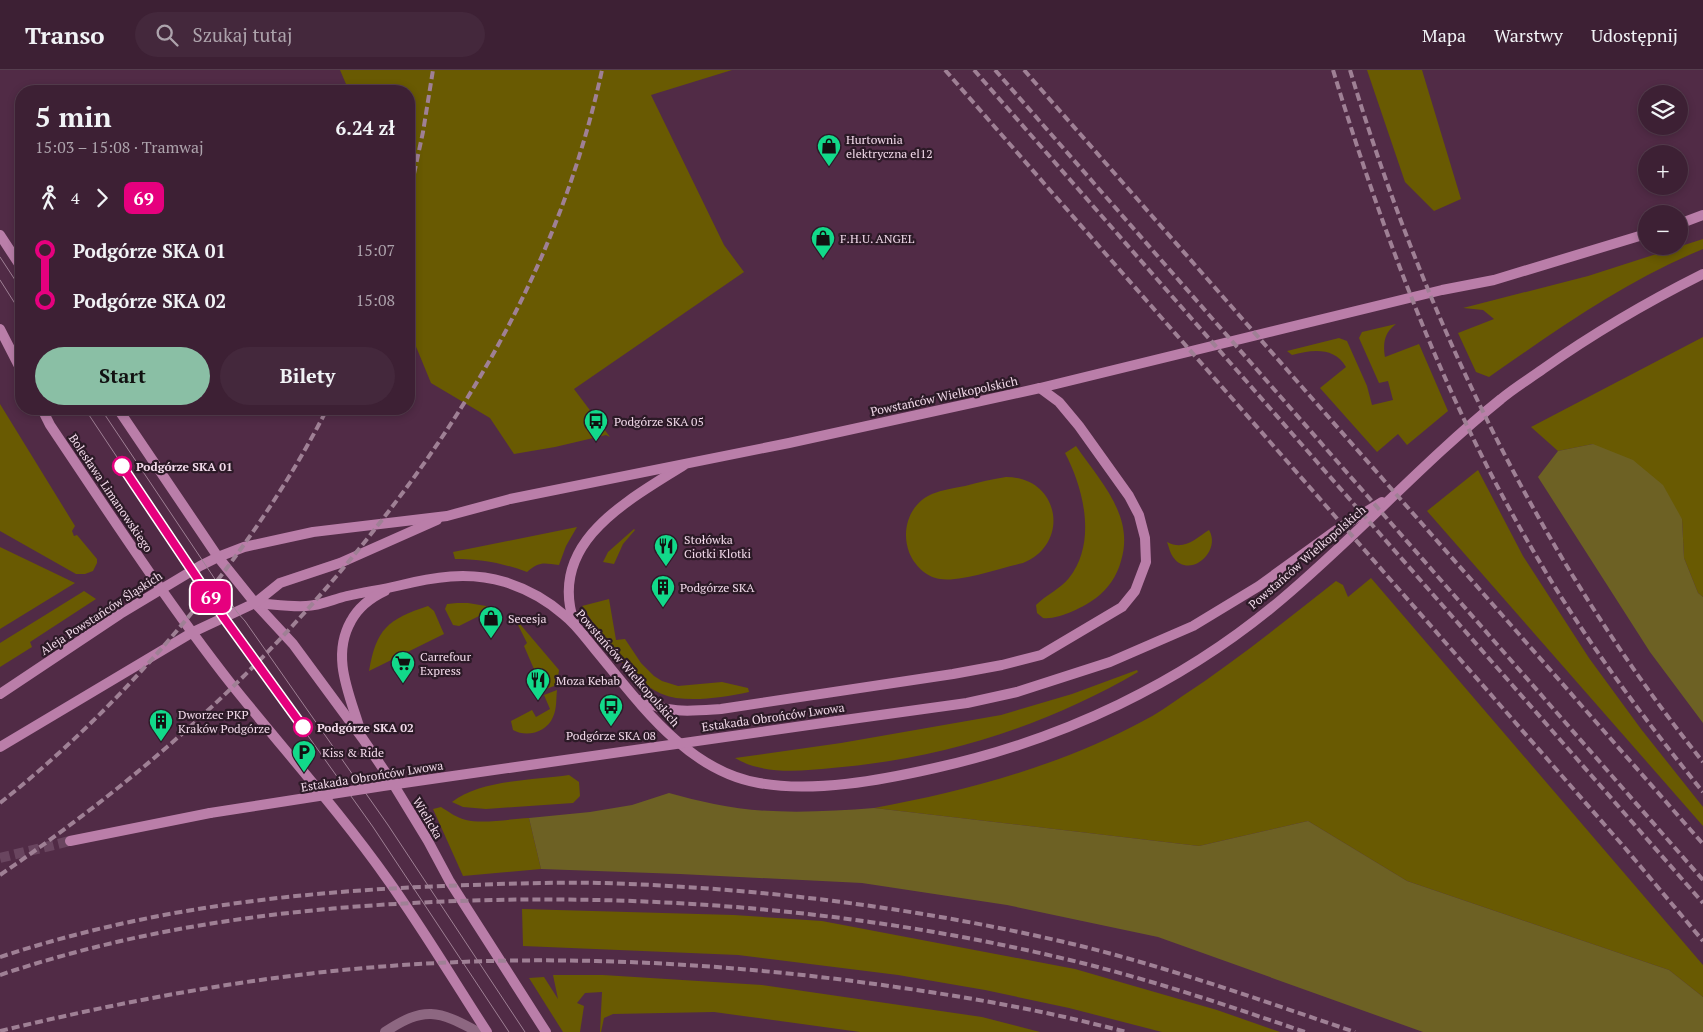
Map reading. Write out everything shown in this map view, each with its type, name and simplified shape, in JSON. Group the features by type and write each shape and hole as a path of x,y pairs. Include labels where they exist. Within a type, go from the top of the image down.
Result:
{"main road":[{"path":"1688,221 1703,215"},
{"path":"0,235 15,258"},
{"name":"Powstańców Wielkopolskich","path":"193,632 255,603 280,583 340,562 447,516 510,499 788,443 1040,388 1442,290 1494,280 1638,236"},
{"name":"Powstańców Wielkopolskich","path":"255,603 309,607 349,595 444,576 467,575 487,577 514,585 540,598 568,617 635,698 668,733 690,751 726,774 758,783 785,787 860,782 916,773 998,752 1057,731 1125,702 1168,680 1208,655 1280,601 1345,544 1445,446 1505,396 1610,324 1703,274"},
{"path":"0,329 15,358"},
{"path":"635,698 654,707 683,712 721,709 1002,665 1041,655 1122,607 1135,591 1146,562 1145,538 1139,515 1129,496 1079,426 1059,402 1040,388"},
{"name":"Bolesława Limanowskiego","path":"45,415 107,511 162,590"},
{"path":"122,415 218,557"},
{"path":"575,626 568,600 569,586 570,576 582,545 594,530 614,512 690,462"},
{"name":"Estakada Obrońców Lwowa","path":"70,841 210,813 837,720 967,703 1017,692 1110,662 1192,626 1258,586 1335,531 1402,489"},
{"name":"Powstańców Wielkopolskich","path":"218,557 244,547 313,532 447,516"},
{"name":"Aleja Powstańców Śląskich","path":"0,694 120,614 218,557"},
{"name":"Wielicka","path":"218,557 255,603 293,644 363,739 428,841 450,882 546,1032"},
{"name":"Powstańców Wielkopolskich","path":"363,739 344,677 341,658 342,643 348,625 359,609 378,594 395,586"},
{"path":"162,590 232,684 388,878 487,1032"},
{"path":"0,747 193,632"}],"street":[{"path":"385,1032 409,1017 428,1013 447,1016 478,1032"}],"shaded area":[{"path":"340,70 732,70 651,95 724,245 744,272 574,389 610,437 606,435 514,454 490,418 431,383 415,344 415,85 346,85"},
{"path":"1367,70 1422,70 1461,199 1434,211 1405,182"},
{"path":"1703,239 1703,249 1619,291 1566,324 1489,377 1476,372 1458,333 1494,319 1483,310 1463,308 1588,276 1653,255 1688,255 1688,244"},
{"path":"1396,324 1389,331 1385,339 1385,357 1419,344 1448,411 1407,445 1398,434 1377,452 1320,388 1346,367 1341,360 1322,351 1292,355 1287,351 1339,338 1347,341 1367,386 1372,405 1393,400 1388,381 1379,383 1359,338 1362,332"},
{"path":"1703,337 1703,597 1698,593 1684,558 1682,519 1593,444 1558,451 1531,427"},
{"path":"0,404 75,526 72,531 74,536 77,535 97,559 93,571 85,574 76,574 0,531"},
{"path":"1593,444 1633,460 1663,485 1682,519 1684,558 1698,593 1703,597 1703,723 1650,652 1538,477 1558,451"},
{"path":"1076,446 1113,500 1119,514 1123,529 1124,545 1121,561 1112,582 1096,598 1071,612 1056,617 1043,618 1037,613 1036,605 1069,578 1078,564 1083,549 1085,516 1082,499 1078,483 1065,453"},
{"path":"1478,470 1523,556 1589,658 1641,729 1703,807 1703,826 1427,511"},
{"path":"1006,477 1024,480 1038,488 1048,499 1053,513 1053,527 1048,542 1038,554 1023,563 959,578 935,578 921,570 909,552 906,535 909,518 918,504 924,498 940,491"},
{"path":"577,527 566,546 559,565 542,564 535,566 527,572 491,562 455,559 453,552"},
{"path":"634,529 623,544 614,564 603,562 608,552"},
{"path":"1209,530 1212,538 1211,547 1208,554 1202,560 1187,566 1173,557 1167,542 1184,545"},
{"path":"0,547 75,583 0,629"},
{"path":"1371,578 1703,965 1703,997 1669,970 1407,881 1308,821 1199,846 874,808 943,794 1012,775 1079,751 1111,737 1153,715 1201,683 1336,581 1343,585 1348,597"},
{"path":"84,591 96,599 30,642 32,647 0,667 0,643"},
{"path":"609,599 616,640 625,639 641,663 654,676 662,681 678,686 722,682 748,688 749,692 712,698 685,699 661,693 647,685 621,662 582,606"},
{"path":"457,603 492,607 487,612 459,626 453,625 445,609 447,604"},
{"path":"428,606 434,611 444,634 369,671 376,645 380,635 386,628 403,616"},
{"path":"514,617 559,670 557,685 543,690 524,646 527,643"},
{"path":"1137,670 1138,672 1102,692 1028,724 990,737 912,757 872,764 795,771 758,767 735,758 841,743 1001,715 1072,694"},
{"path":"557,690 554,714 546,726 541,730 530,733 513,730 511,721 532,710 536,717 550,709 544,695"},
{"path":"569,775 579,782 580,796 573,803 486,809 463,807 452,802 477,789 492,785"},
{"path":"669,793 714,804 753,810 814,811 874,808 1199,846 1308,821 1407,881 1669,970 1703,997 1703,1032 1423,1032 1158,937 1007,905 862,883 541,869 529,818 590,812 632,805"},
{"path":"441,807 459,818 473,821 529,818 541,869 463,876 433,809"},
{"path":"522,909 734,915 822,921 1075,969 1217,1010 1280,1032 1162,1032 1069,1008 985,990 898,975 738,955 523,946"},
{"path":"553,975 603,975 762,985 982,1017 1040,1032 860,1032 714,1012 613,1014 604,1018 600,1032 602,992 585,993 577,1003 584,1006 580,1032 563,1032 529,978 544,977 558,999"}],"tunnel":[{"path":"0,858 70,841"}],"tram line":[{"path":"0,257 15,280"},
{"path":"0,280 15,304"},
{"path":"89,415 224,618 373,827 509,1032"},
{"path":"105,415 237,612 388,825 525,1032"},
{"name":"69","path":"122,466 224,618 303,727"}],"railway":[{"path":"415,169 433,70"},
{"path":"0,875 105,798 203,715 249,671 337,576 417,473 453,421 486,366 516,311 543,253 566,194 586,133 602,70"},
{"path":"945,70 1625,848 1703,941"},
{"path":"974,70 1703,903"},
{"path":"995,70 1703,880"},
{"path":"1024,70 1703,844"},
{"path":"1333,70 1395,254 1443,374 1470,433 1531,547 1570,611 1634,703 1703,792"},
{"path":"1350,70 1380,163 1414,254 1452,345 1494,433 1539,519 1590,603 1644,684 1703,762"},
{"path":"0,803 48,763 95,719 184,622 225,571 263,518 324,415"},
{"path":"0,957 55,940 164,915 274,898 386,889 543,883 663,886 782,895 842,902 960,920 1018,932 1077,945 1147,964 1355,1032"},
{"path":"0,975 50,959 152,934 256,917 308,911 361,906 497,900 666,902 834,917 1000,944 1139,978 1305,1032"},
{"path":"0,1031 157,997 275,978 388,966 533,960 679,964 824,977 983,1001 1069,1018 1126,1032"}],"place":[{"name":"Hurtownia elektryczna el12","path":"829,167"},
{"name":"F.H.U. ANGEL","path":"823,259"},
{"name":"Podgórze SKA 05","path":"596,442"},
{"name":"Podgórze SKA 01","path":"122,466"},
{"name":"Stołówka Ciotki Klotki","path":"666,567"},
{"name":"Podgórze SKA","path":"663,608"},
{"name":"Secesja","path":"491,639"},
{"name":"Carrefour Express","path":"403,684"},
{"name":"Moza Kebab","path":"538,701"},
{"name":"Podgórze SKA 02","path":"303,727"},
{"name":"Podgórze SKA 08","path":"611,727"},
{"name":"Dworzec PKP Kraków Podgórze","path":"161,742"},
{"name":"Kiss & Ride","path":"304,773"}]}
